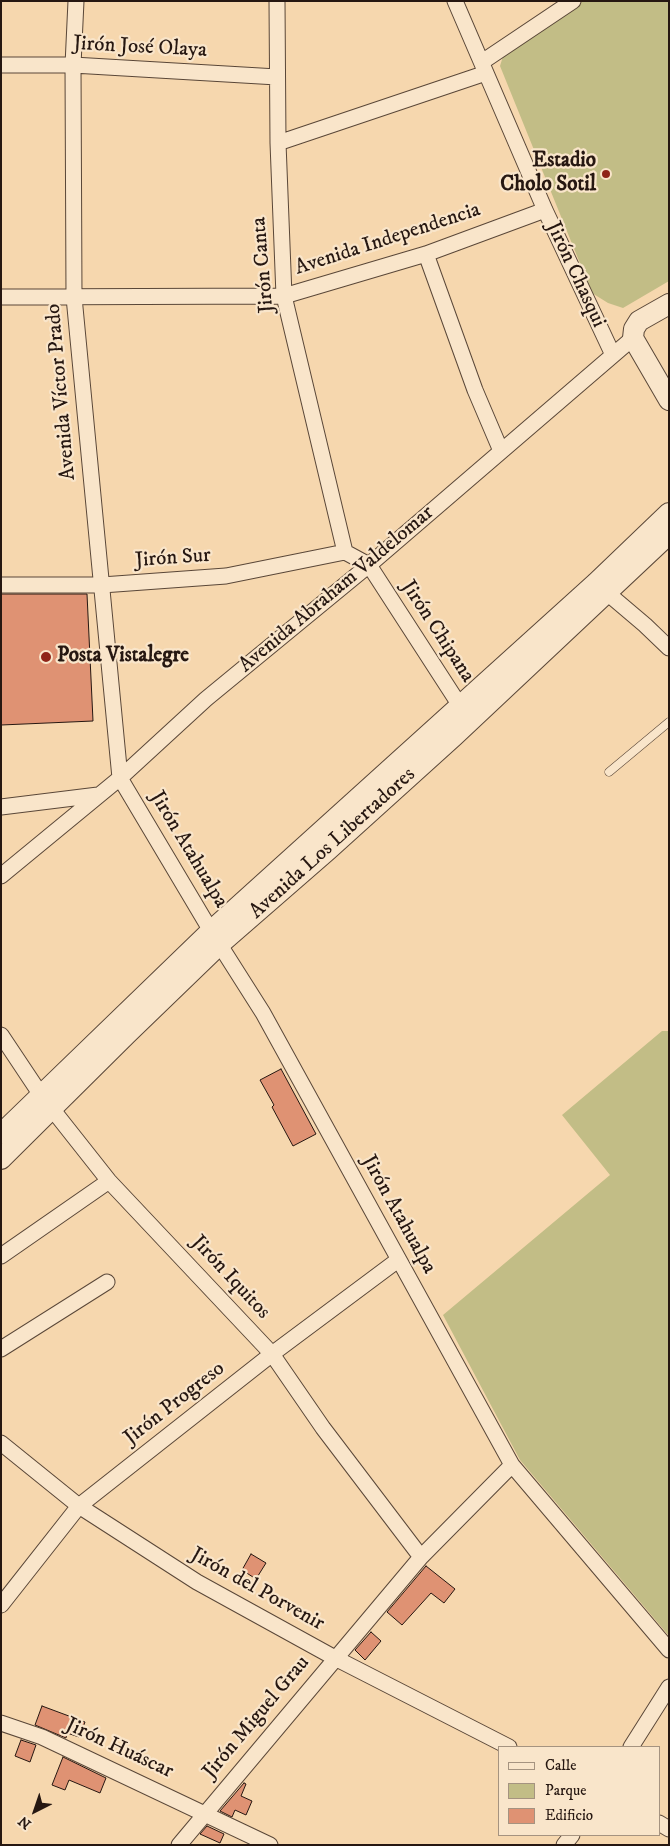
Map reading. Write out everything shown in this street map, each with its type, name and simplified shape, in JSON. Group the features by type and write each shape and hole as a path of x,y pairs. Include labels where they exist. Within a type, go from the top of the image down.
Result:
{"street":[{"name":"Avenida Víctor Prado","path":"76,1 73,65 74,298 120,778"},
{"name":"Jirón Canta","path":"277,1 278,143 284,296 345,552"},
{"name":"Jirón Chasqui","path":"455,1 545,210 613,355"},
{"path":"278,143 484,67 572,1"},
{"name":"Jirón José Olaya","path":"1,65 73,65 277,77"},
{"name":"Avenida Independencia","path":"1,298 284,296 426,254 545,210"},
{"path":"426,254 475,390 501,451"},
{"name":"Avenida Abraham Valdelomar","path":"1,876 120,778 206,699 369,565 634,338 634,329 639,321 669,304"},
{"name":"Jirón Chasqui","path":"634,338 669,400"},
{"name":"Avenida Los Libertadores","path":"601,588 669,513"},
{"name":"Avenida Los Libertadores","path":"1,1160 46,1102 216,938 601,588 669,534"},
{"path":"345,552 369,565"},
{"name":"Jirón Sur","path":"1,585 102,585 226,576 345,552"},
{"name":"Jirón Chipana","path":"369,565 465,713"},
{"path":"601,588 669,648"},
{"name":"Jirón Atahualpa","path":"120,778 216,938 264,1013 512,1466 669,1650"},
{"path":"1,807 98,795"},
{"name":"Jirón Iquitos","path":"1,1035 46,1102 109,1181 272,1354 323,1428 421,1557"},
{"name":"Avenida Los Libertadores","path":"1,1134 46,1102"},
{"path":"1,1256 109,1181"},
{"name":"Jirón Progreso","path":"1,1605 79,1506 272,1354 398,1260"},
{"path":"1,1349 107,1282"},
{"name":"Jirón del Porvenir","path":"1,1443 79,1506 197,1582 336,1658 507,1746"},
{"name":"Jirón Miguel Grau","path":"179,1845 421,1557 512,1466"},
{"path":"632,1746 669,1688"},
{"name":"Jirón Huáscar","path":"1,1723 42,1737 270,1845"}],"lane":[{"path":"609,772 669,722"}],"green space":[{"name":"Estadio Cholo Sotil","path":"583,1 669,1 669,281 623,308 608,303 592,293 500,66 504,53"},
{"path":"662,1031 669,1031 669,1636 520,1460 443,1315 610,1175 562,1115"}],"building":[{"name":"Posta Vistalegre","path":"1,594 87,594 93,721 1,725"},
{"path":"281,1069 316,1134 293,1146 260,1080"},
{"path":"251,1554 266,1563 256,1579 242,1570"},
{"path":"426,1566 455,1589 444,1603 431,1593 402,1625 387,1612"},
{"path":"371,1632 381,1641 365,1660 355,1650"},
{"path":"42,1706 85,1722 79,1737 67,1733 66,1738 35,1725"},
{"path":"21,1740 36,1745 30,1762 15,1756"},
{"path":"63,1757 106,1778 100,1793 69,1780 65,1790 52,1785"},
{"path":"244,1783 246,1784 241,1796 252,1801 246,1815 235,1810 232,1817 220,1811"},
{"path":"207,1826 224,1834 220,1843 200,1834"}],"place":[{"name":"Estadio Cholo Sotil","path":"606,174"},
{"name":"Posta Vistalegre","path":"46,657"}]}
